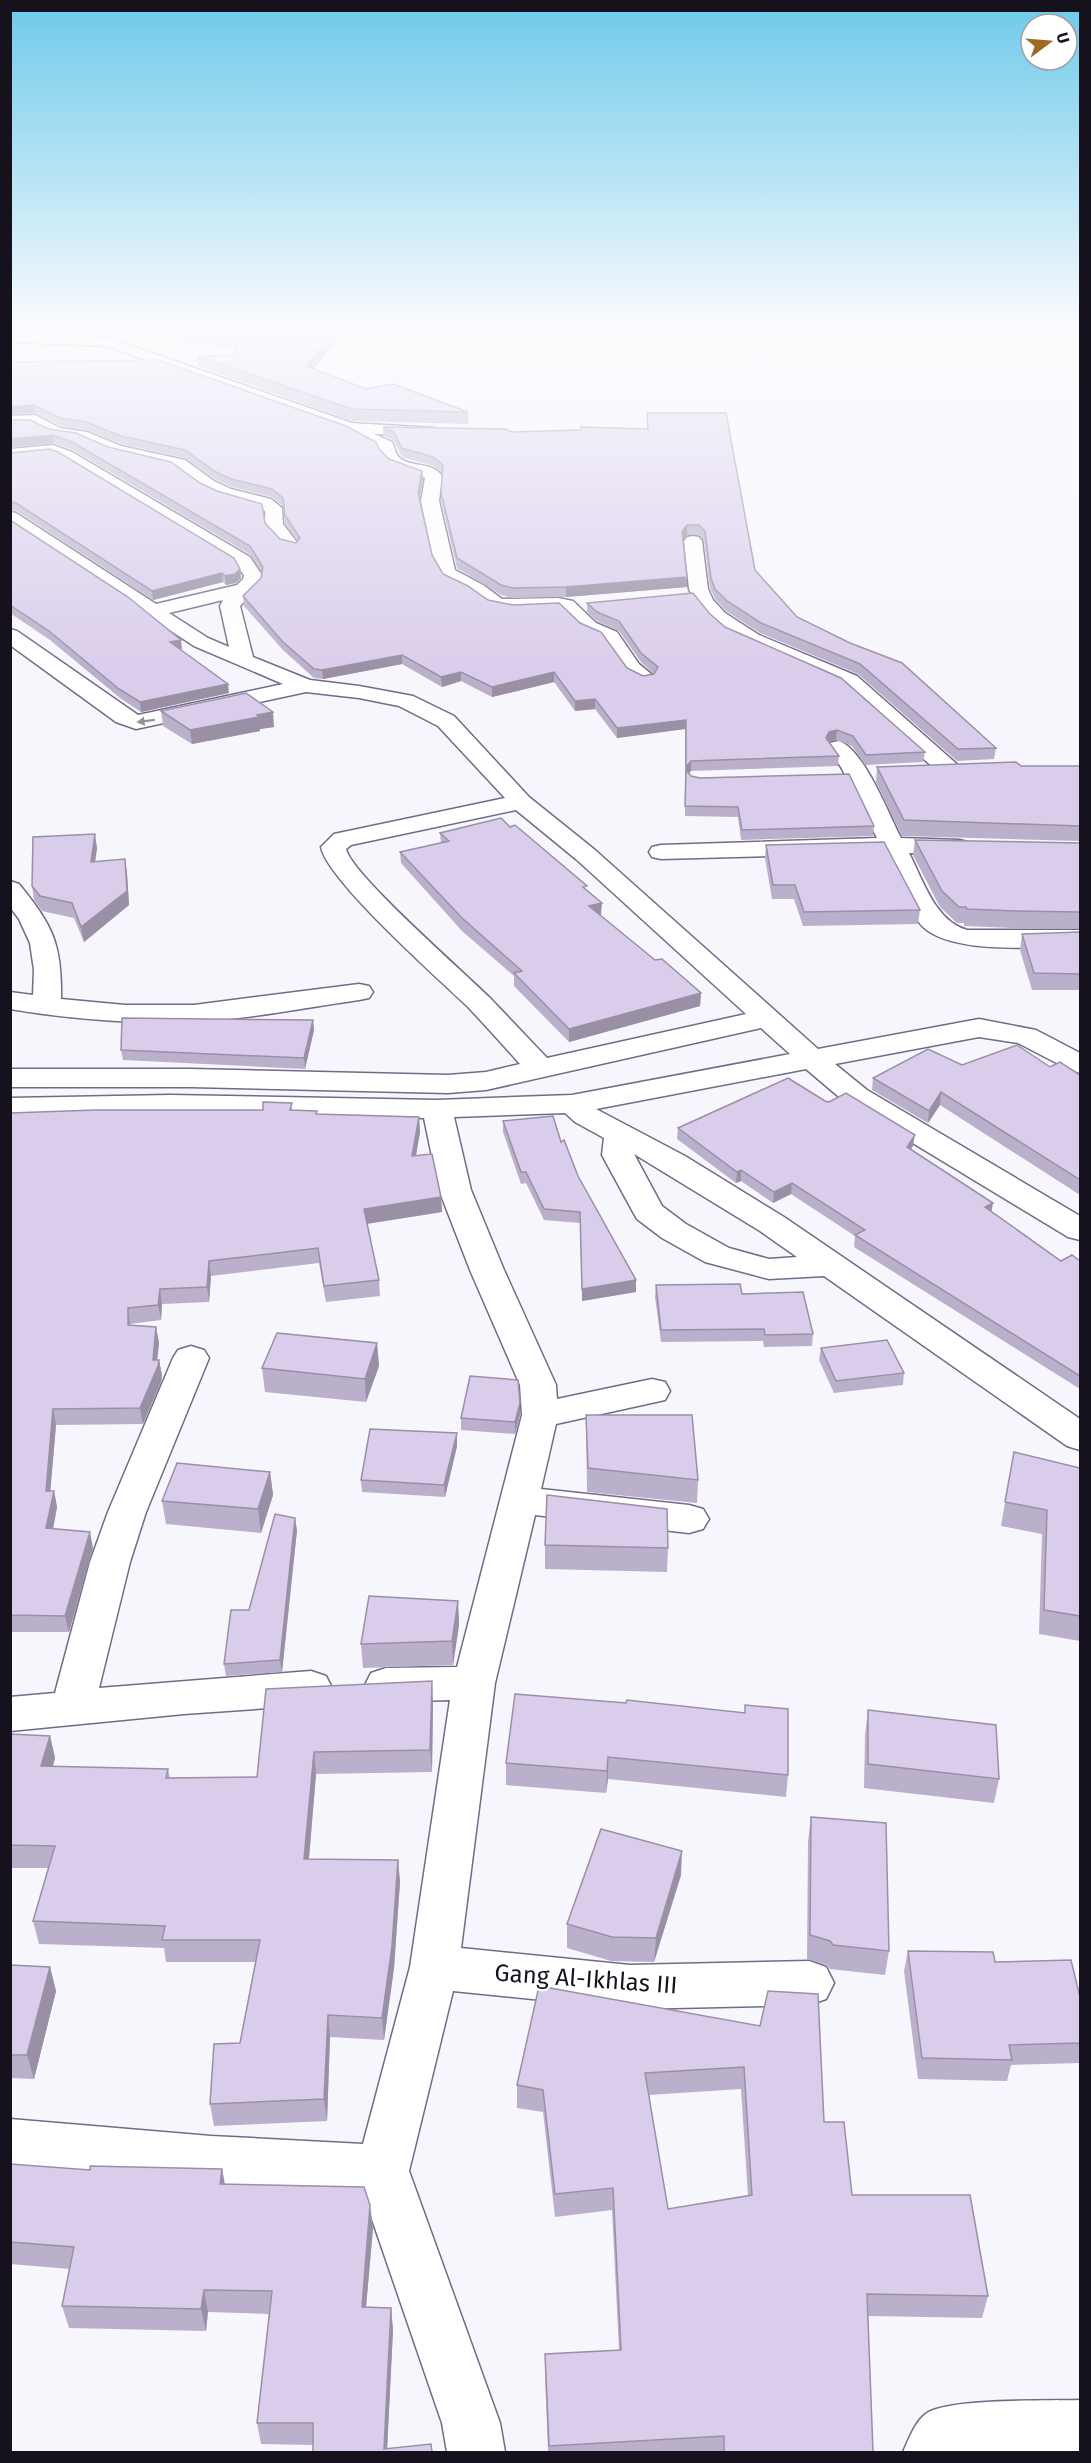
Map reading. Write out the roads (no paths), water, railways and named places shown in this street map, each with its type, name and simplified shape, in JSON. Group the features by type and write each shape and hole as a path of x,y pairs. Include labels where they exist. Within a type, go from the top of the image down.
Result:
{"street":[{"path":"100,443 116,450 179,464 225,493 266,502 273,508 274,524 290,545"},
{"path":"379,443 386,446 387,452 396,463 423,469 434,476 430,501 441,559 446,572 453,580 480,590 494,602 508,605 589,603"},
{"path":"10,454 53,450 233,553 243,561 253,575 253,581 233,599 230,606 243,661"},
{"path":"10,517 201,642 306,686 394,699 427,710 446,721 521,802 586,855 856,1096 1080,1230"},
{"path":"693,541 696,580 704,603 735,630 780,653 849,681 951,771"},
{"path":"155,610 242,590"},
{"path":"678,596 701,594"},
{"path":"566,605 580,620 610,636 631,668 645,678"},
{"path":"10,634 124,717 136,722 306,686"},
{"path":"838,748 855,774 931,920 948,933 966,938 1080,938"},
{"path":"917,771 975,770"},
{"path":"521,802 344,838 333,847 335,857 364,891 480,1004 540,1068"},
{"path":"661,852 892,845 987,848"},
{"path":"10,889 42,933 48,956 47,1007"},
{"path":"10,1000 47,1007 124,1012 194,1013 359,993"},
{"path":"10,1078 191,1078 448,1084 486,1081 767,1018"},
{"path":"10,1107 170,1104 437,1109 572,1104 979,1028 1026,1036 1080,1064"},
{"path":"572,1104 586,1116 674,1163 772,1224 1080,1437"},
{"path":"437,1109 455,1190 487,1270 538,1385 540,1415 474,1683 434,1967 382,2171 471,2423 476,2452"},
{"path":"620,1135 618,1155 643,1202 649,1212 674,1231 717,1255 769,1269 833,1265"},
{"path":"73,1707 110,1562 127,1512 191,1358"},
{"path":"540,1415 652,1391"},
{"path":"519,1500 689,1519"},
{"path":"10,1714 334,1686 474,1683"},
{"name":"Gang Al-Ikhlas III","path":"434,1967 630,1987 809,1983"},
{"path":"10,2144 211,2162 382,2171"},
{"path":"944,2446 1080,2429"}]}
